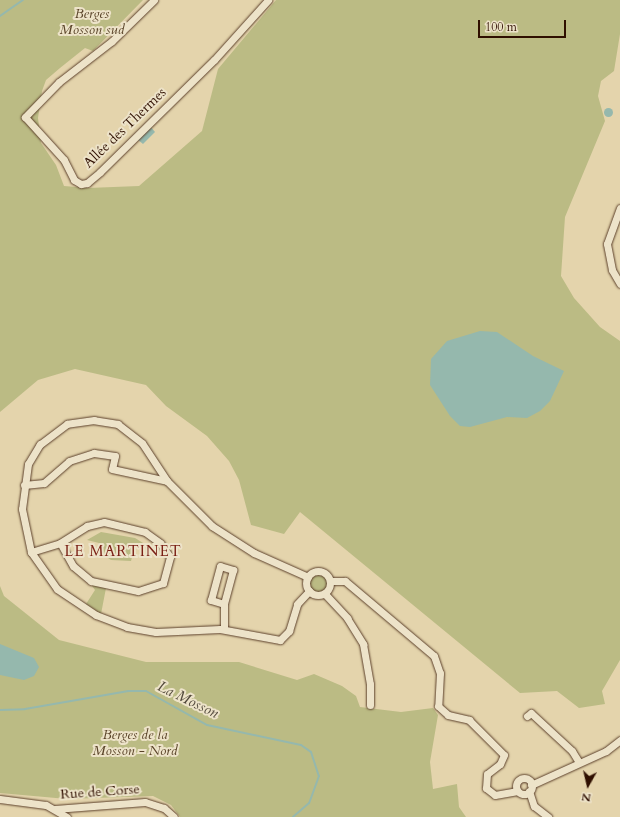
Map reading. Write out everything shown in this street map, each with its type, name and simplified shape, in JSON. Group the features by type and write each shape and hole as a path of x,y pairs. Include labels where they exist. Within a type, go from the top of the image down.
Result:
{"street":[{"name":"Allée des Thermes","path":"154,0 112,41 59,82 25,118 59,154 74,180 81,184 87,183 163,109 268,0"},
{"path":"620,208 607,244 612,270 620,284"},
{"path":"88,420 112,422 133,434 167,481 223,535 308,577 309,591 297,604 283,638 224,629 156,632 107,620 81,607 57,589 31,552 22,509 28,464 40,444 58,428 88,420"},
{"path":"24,485 44,483 69,461 90,453 115,456 112,469 167,481"},
{"path":"31,552 60,543 87,526 113,523 151,535 170,557 163,583 138,591 91,581 73,566 60,543"},
{"path":"224,604 211,600 220,566 233,570 224,604 224,629"},
{"path":"308,577 319,571 330,581 345,581 434,656 440,673 438,706 448,715 469,720 501,750 504,759 487,774 485,784 495,795 524,790 538,780 606,751 620,740"},
{"path":"325,594 330,581"},
{"path":"309,591 318,596 325,594"},
{"path":"325,594 363,644 370,684 370,705"},
{"path":"527,716 531,713 572,750 579,762"},
{"path":"524,790 548,817"},
{"name":"Rue de Corse","path":"0,799 55,809 145,802 164,808 174,817"},
{"path":"55,809 67,817"}],"green space":[{"name":"Berges Mosson sud","path":"0,0 143,0 93,51 85,48 46,80 42,91 38,118 41,143 56,165 64,186 88,188 139,186 202,131 218,69 276,0 620,0 620,34 614,71 601,81 598,96 605,121 565,217 561,276 574,298 600,327 620,341 620,660 602,691 605,704 579,708 557,691 520,693 300,512 284,534 251,525 239,480 229,461 207,436 166,406 146,385 75,369 38,380 0,412"},
{"path":"101,532 135,538 148,546 136,543 131,561 111,560 98,551 99,543 87,540"},
{"path":"319,575 325,578 328,584 325,590 319,593 313,590 310,584 313,578"},
{"path":"90,583 106,588 101,614 86,604 95,590"},
{"name":"Berges de la Mosson - Nord","path":"0,586 4,596 59,640 146,662 239,662 297,680 314,674 342,686 356,696 360,707 401,712 433,708 438,715 430,762 433,789 457,784 459,807 466,817 180,817 171,805 153,796 67,799 0,793"}],"water":[{"path":"608,107 613,112 608,117 603,112"},
{"path":"150,126 155,132 143,144 137,139"},
{"path":"480,331 497,332 533,356 564,371 550,401 540,411 527,418 507,417 470,427 460,426 450,416 430,385 431,359 447,341"},
{"path":"0,644 34,658 39,667 34,676 24,680 0,675"}],"waterway":[{"name":"La Mosson","path":"0,16 23,0"},
{"name":"La Mosson","path":"0,710 25,709 128,691 146,691 207,725 301,745 311,752 319,776 309,803 293,817"}],"district":[{"name":"LE MARTINET","path":"123,552"}]}
